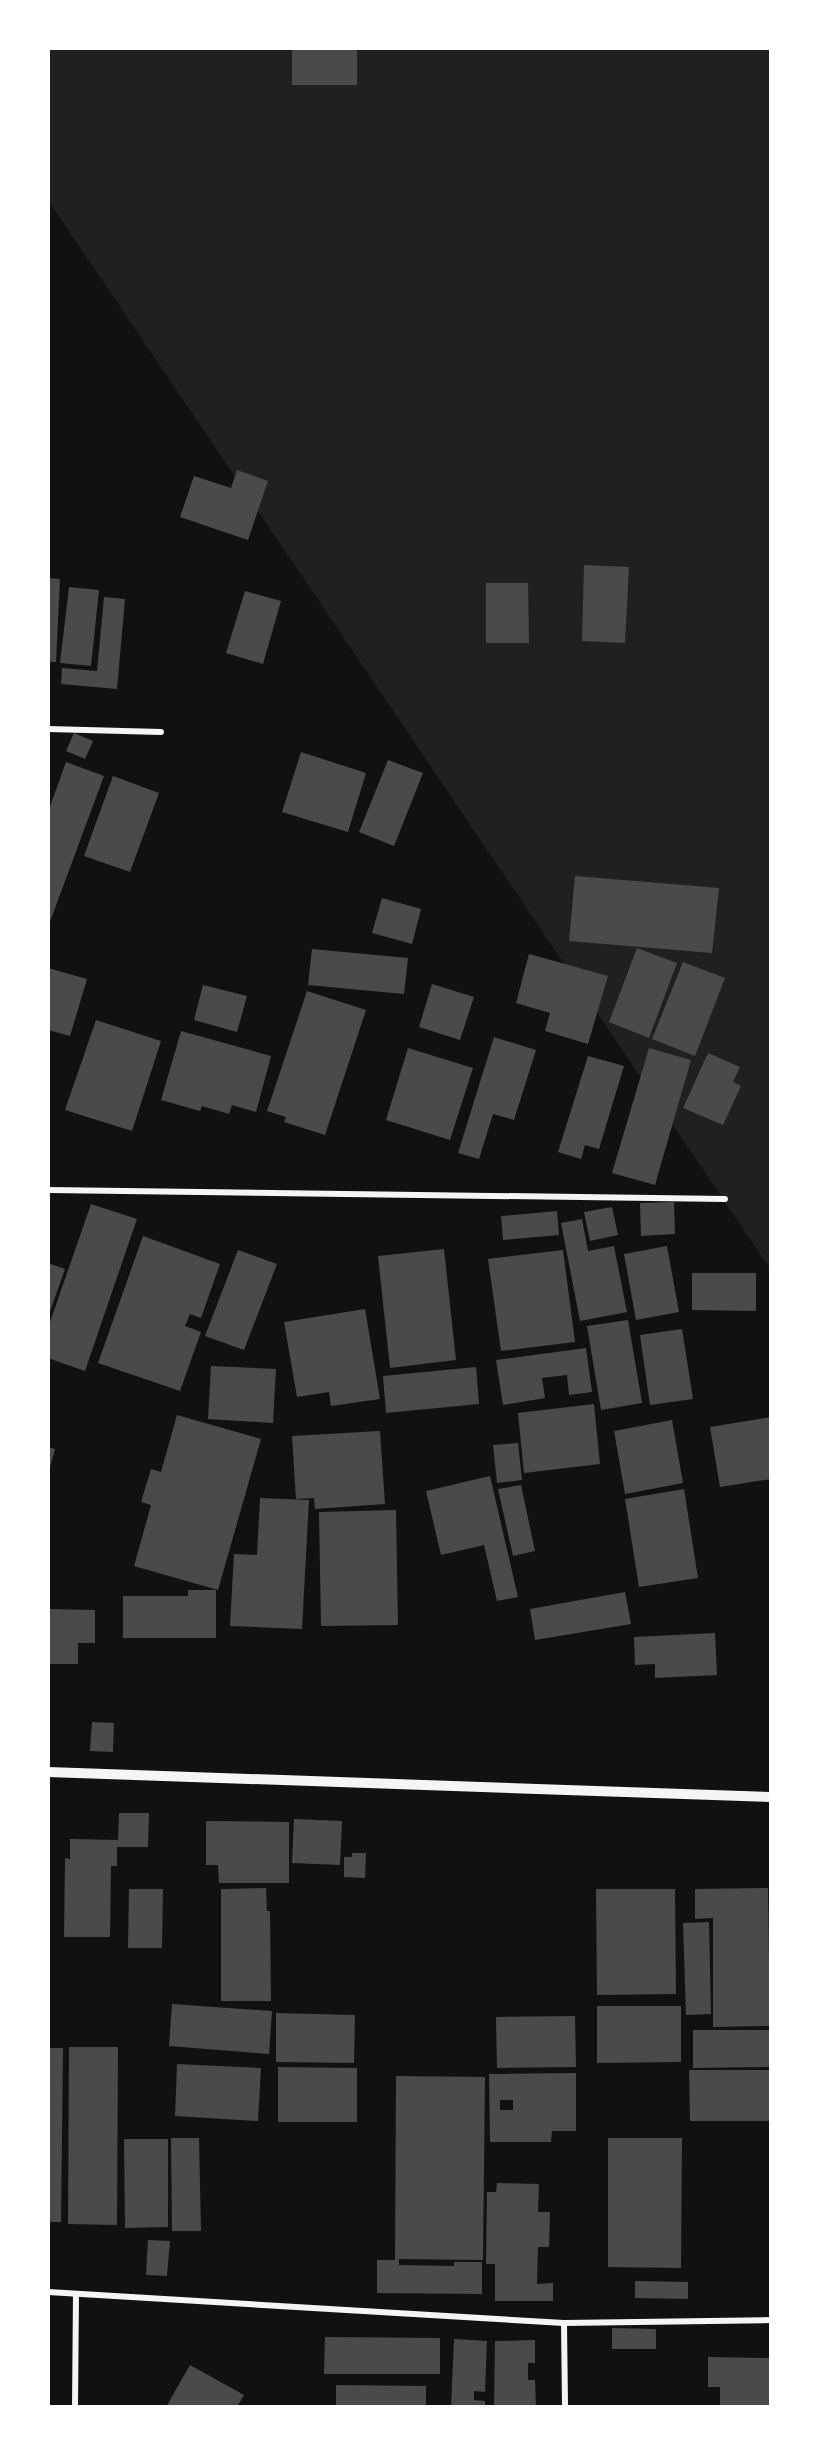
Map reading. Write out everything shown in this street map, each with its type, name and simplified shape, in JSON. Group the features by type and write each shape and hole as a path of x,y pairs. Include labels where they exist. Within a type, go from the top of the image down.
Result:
{"street":[{"path":"48,729 161,732"},
{"path":"48,1190 725,1199"},
{"path":"48,1772 771,1797"},
{"path":"48,2292 76,2296 564,2323 771,2320"},
{"path":"75,2407 76,2296"},
{"path":"564,2323 565,2407"}],"shaded area":[{"path":"48,48 771,48 771,1270 48,200"}],"building":[{"path":"292,48 357,48 357,85 292,85"},
{"path":"237,470 268,481 248,540 180,517 194,476 231,488"},
{"path":"584,565 629,567 625,643 582,641"},
{"path":"48,578 60,579 56,662 48,662"},
{"path":"486,583 528,583 529,643 486,643"},
{"path":"69,587 99,590 91,666 60,663"},
{"path":"245,591 281,601 263,664 226,653"},
{"path":"104,597 125,599 117,689 61,684 62,668 97,671"},
{"path":"74,733 93,741 85,759 66,751"},
{"path":"301,752 366,773 348,832 282,812"},
{"path":"388,760 423,773 394,846 359,832"},
{"path":"66,762 104,776 48,927 48,812"},
{"path":"113,776 159,793 130,872 84,856"},
{"path":"575,876 719,888 712,953 569,941"},
{"path":"382,898 421,909 412,944 372,933"},
{"path":"637,948 677,963 649,1038 609,1022"},
{"path":"312,949 408,958 404,994 308,985"},
{"path":"529,954 608,976 588,1044 545,1031 550,1013 516,1003"},
{"path":"683,962 725,978 695,1056 652,1039"},
{"path":"48,968 87,979 70,1036 48,1030"},
{"path":"432,984 474,997 460,1040 419,1027"},
{"path":"203,985 247,996 237,1032 194,1020"},
{"path":"307,991 366,1010 325,1135 284,1122 286,1117 267,1111"},
{"path":"96,1020 161,1041 132,1131 65,1110"},
{"path":"181,1031 271,1056 256,1112 232,1105 229,1114 202,1106 200,1111 161,1100"},
{"path":"494,1037 536,1050 514,1120 493,1114 479,1159 458,1153"},
{"path":"408,1048 473,1068 450,1140 386,1120"},
{"path":"649,1048 691,1060 655,1185 612,1173"},
{"path":"708,1053 740,1067 733,1082 741,1086 723,1125 683,1108"},
{"path":"588,1056 624,1066 599,1149 585,1145 581,1159 558,1152"},
{"path":"674,1202 675,1234 641,1236 640,1203"},
{"path":"91,1204 137,1219 85,1371 48,1358 48,1328"},
{"path":"612,1207 618,1235 590,1241 584,1212"},
{"path":"557,1211 559,1235 503,1240 501,1216"},
{"path":"582,1219 588,1251 614,1246 627,1312 580,1321 561,1223"},
{"path":"143,1236 220,1264 201,1318 190,1314 185,1326 201,1332 180,1391 98,1363"},
{"path":"667,1246 679,1312 636,1320 624,1254"},
{"path":"444,1249 456,1360 390,1368 378,1256"},
{"path":"238,1250 277,1264 244,1350 205,1336"},
{"path":"563,1250 575,1342 501,1351 488,1259"},
{"path":"48,1263 65,1269 48,1317"},
{"path":"692,1273 756,1273 756,1311 692,1310"},
{"path":"365,1309 380,1399 331,1406 329,1392 297,1397 284,1322"},
{"path":"628,1320 642,1403 601,1410 587,1326"},
{"path":"682,1329 693,1399 650,1405 640,1335"},
{"path":"586,1348 592,1392 569,1395 567,1375 542,1378 545,1398 503,1405 496,1360"},
{"path":"211,1366 276,1369 273,1423 208,1419"},
{"path":"476,1367 479,1404 386,1413 383,1376"},
{"path":"594,1404 600,1464 524,1473 518,1413"},
{"path":"177,1415 261,1439 218,1590 134,1566 151,1505 141,1502 151,1469 161,1472"},
{"path":"771,1417 771,1479 720,1487 710,1427"},
{"path":"672,1420 683,1483 625,1494 614,1431"},
{"path":"380,1431 385,1504 315,1509 314,1498 296,1499 292,1436"},
{"path":"518,1443 522,1480 497,1483 493,1445"},
{"path":"48,1447 55,1449 49,1471 48,1471"},
{"path":"490,1476 518,1597 497,1601 484,1545 441,1555 426,1491"},
{"path":"521,1485 535,1551 513,1556 498,1489"},
{"path":"684,1489 698,1578 639,1587 625,1499"},
{"path":"260,1498 309,1500 302,1629 230,1626 234,1554 257,1555"},
{"path":"396,1510 398,1625 321,1626 319,1512"},
{"path":"188,1590 216,1590 216,1638 123,1638 123,1596 188,1596"},
{"path":"625,1592 631,1624 535,1640 530,1609"},
{"path":"48,1609 95,1610 95,1643 78,1643 78,1664 48,1664"},
{"path":"715,1633 717,1675 655,1678 655,1664 635,1665 634,1637"},
{"path":"92,1722 114,1723 113,1752 90,1751"},
{"path":"119,1813 149,1813 148,1847 117,1847 117,1866 111,1866 110,1937 64,1937 65,1858 70,1859 70,1839 118,1840"},
{"path":"294,1819 342,1821 340,1865 292,1863"},
{"path":"206,1821 289,1822 289,1883 219,1883 218,1865 206,1865"},
{"path":"352,1853 366,1853 365,1878 344,1877 344,1857 352,1857"},
{"path":"266,1888 267,1911 270,1911 271,2001 221,2001 221,1889"},
{"path":"768,1888 770,2026 713,2027 713,1918 695,1919 695,1889"},
{"path":"129,1889 163,1889 162,1948 128,1948"},
{"path":"596,1889 675,1889 676,1994 597,1995"},
{"path":"709,1922 711,2014 686,2015 683,1923"},
{"path":"172,2004 272,2011 269,2054 169,2046"},
{"path":"597,2006 681,2006 681,2062 597,2063"},
{"path":"276,2013 355,2015 354,2063 276,2062"},
{"path":"575,2016 576,2067 497,2068 496,2017"},
{"path":"693,2030 771,2030 771,2067 693,2068"},
{"path":"69,2047 118,2047 117,2225 68,2224"},
{"path":"48,2048 63,2048 61,2222 48,2222"},
{"path":"177,2064 261,2068 258,2121 175,2116"},
{"path":"278,2067 357,2068 357,2122 278,2122"},
{"path":"689,2070 771,2070 771,2121 690,2121"},
{"path":"576,2073 576,2131 552,2131 551,2142 490,2142 489,2074","holes":["500,2100 513,2100 513,2110 500,2110"]},
{"path":"396,2076 485,2077 483,2260 399,2259 399,2265 454,2266 454,2262 482,2262 482,2294 377,2293 377,2260 395,2260"},
{"path":"171,2138 199,2138 201,2231 172,2231"},
{"path":"608,2138 682,2138 681,2268 608,2267"},
{"path":"124,2139 168,2139 168,2227 125,2228"},
{"path":"497,2183 539,2184 538,2212 550,2212 549,2247 538,2247 537,2284 553,2283 553,2301 495,2301 495,2264 486,2264 487,2192 496,2192"},
{"path":"148,2240 170,2241 167,2276 146,2275"},
{"path":"635,2281 688,2282 688,2299 635,2298"},
{"path":"612,2328 656,2329 656,2349 612,2349"},
{"path":"325,2337 440,2338 440,2374 324,2374"},
{"path":"454,2339 487,2341 485,2392 474,2391 474,2400 485,2401 485,2407 451,2407"},
{"path":"535,2340 535,2363 528,2363 528,2380 535,2380 536,2407 494,2407 495,2341"},
{"path":"708,2357 771,2358 771,2407 720,2407 720,2387 708,2387"},
{"path":"190,2365 244,2395 237,2407 166,2407"},
{"path":"336,2385 426,2386 426,2407 336,2407"}]}
